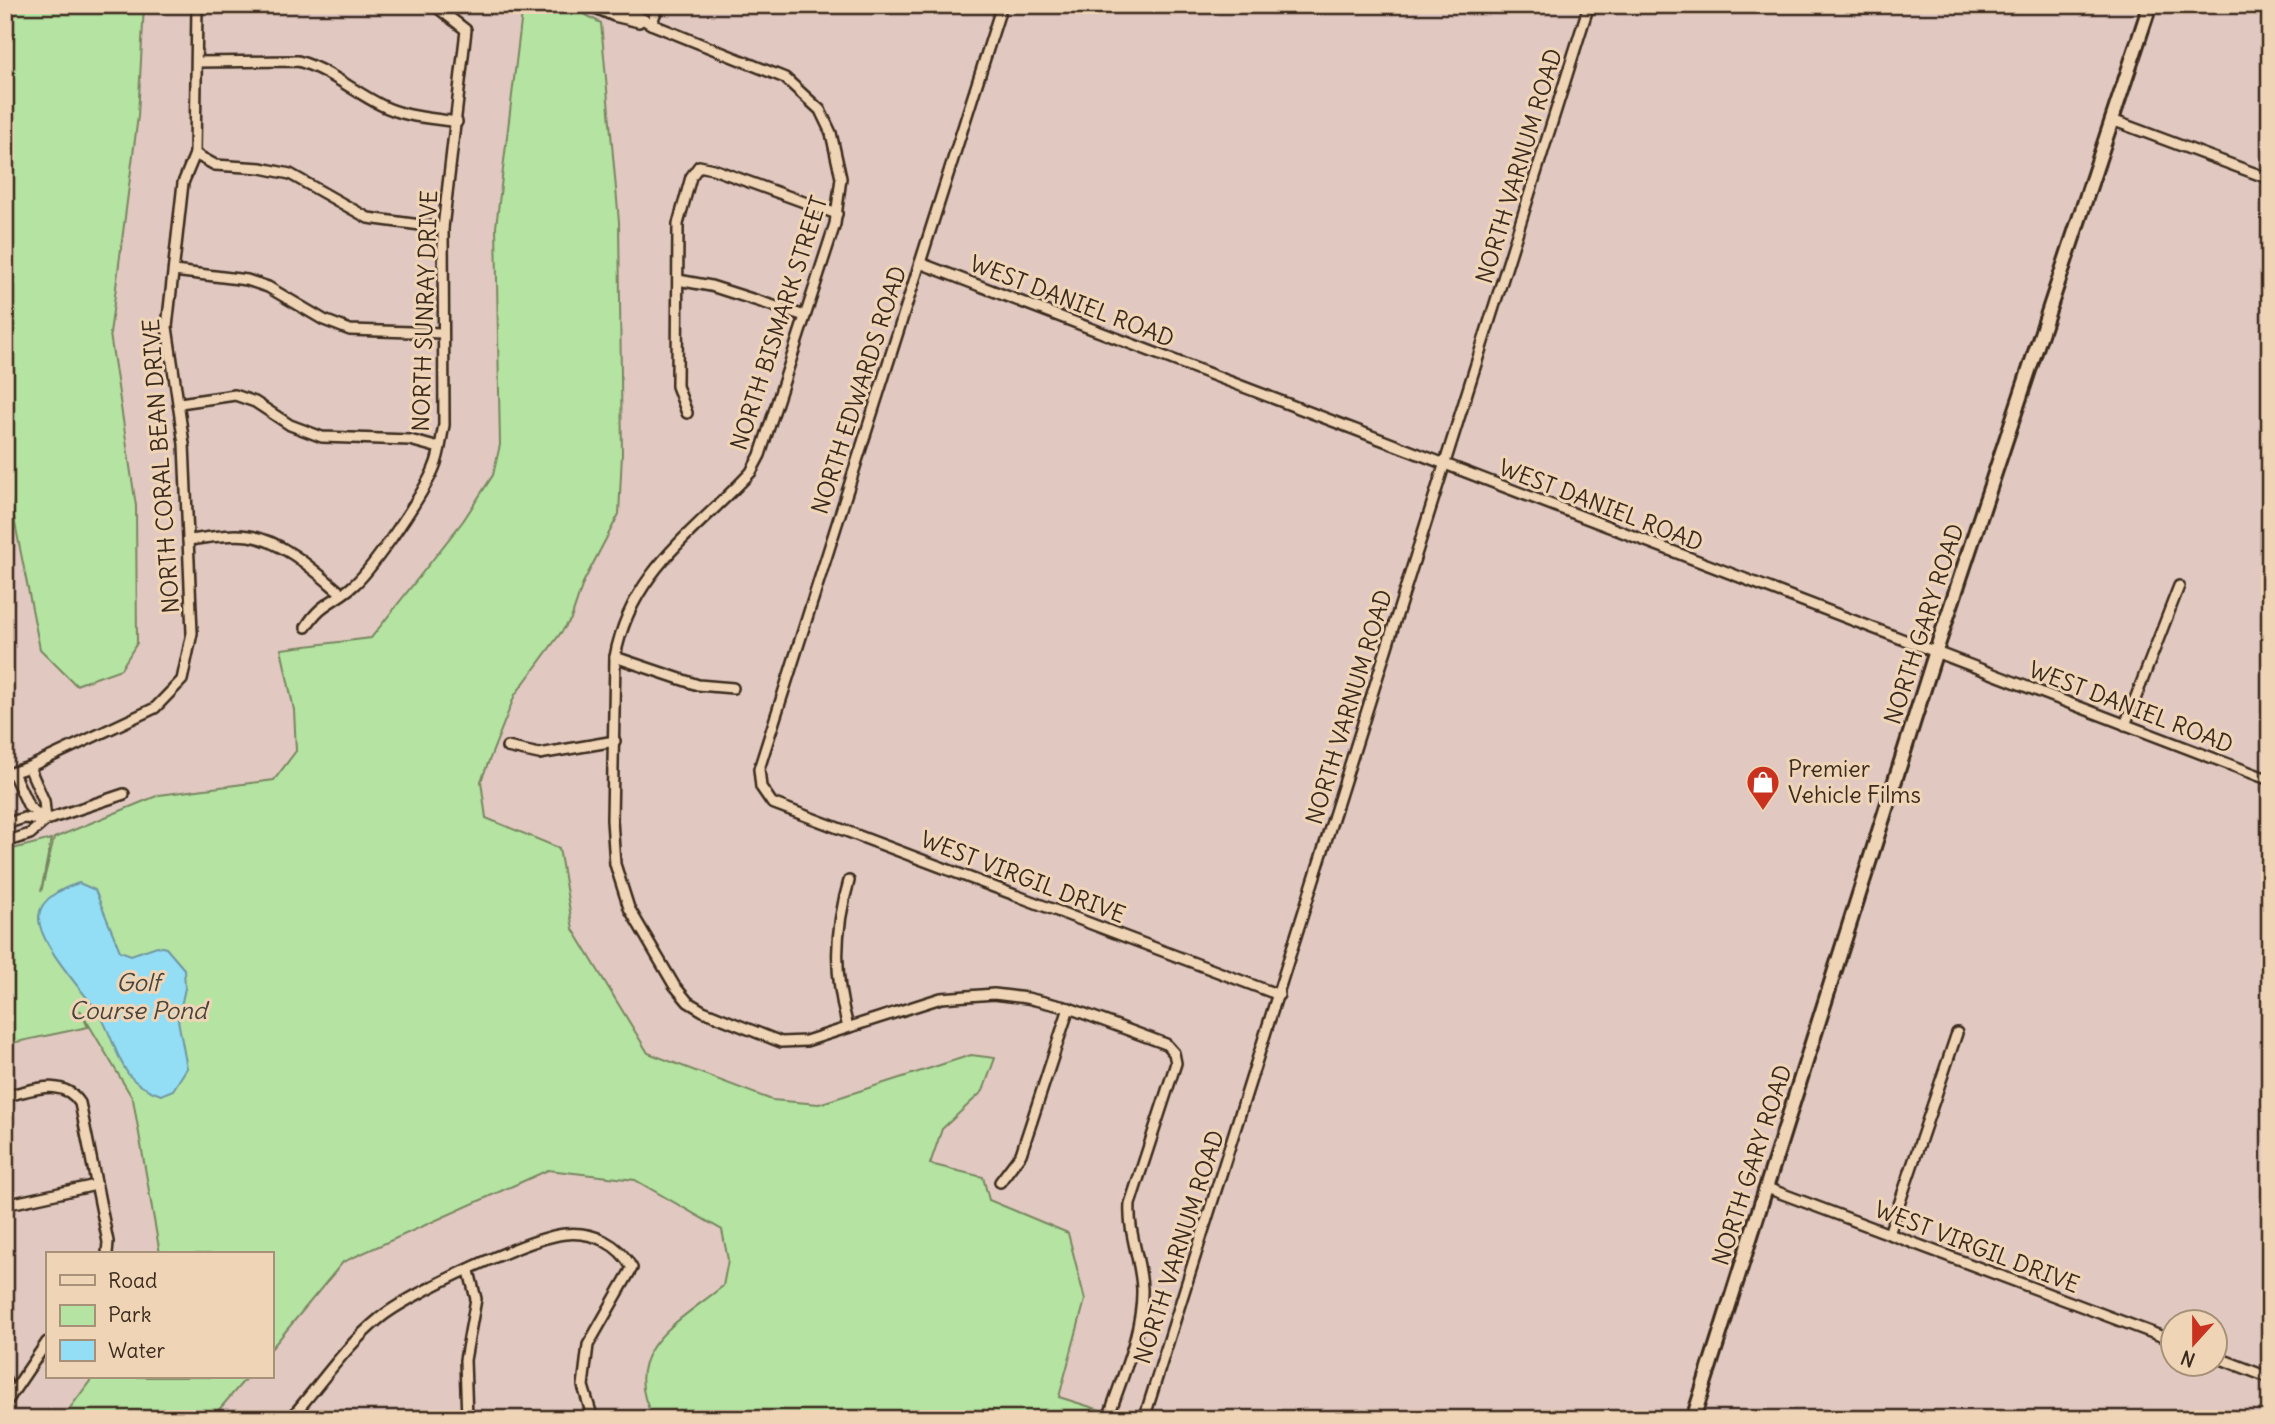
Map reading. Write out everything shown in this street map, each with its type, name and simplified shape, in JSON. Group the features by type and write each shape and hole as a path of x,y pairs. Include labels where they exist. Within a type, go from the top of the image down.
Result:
{"street":[{"name":"NORTH CORAL BEAN DRIVE","path":"9,774 155,708 182,680 192,633 180,403 167,327 183,183 195,154 193,130 197,5"},
{"name":"NORTH SUNRAY DRIVE","path":"306,627 317,610 355,584 375,560 435,467 444,425 443,228 466,30 434,5"},
{"path":"589,5 651,24"},
{"path":"618,5 651,24"},
{"path":"651,24 659,5"},
{"name":"NORTH EDWARDS ROAD","path":"761,787 759,769 1002,5"},
{"name":"NORTH VARNUM ROAD","path":"1144,1419 1589,5"},
{"name":"NORTH GARY ROAD","path":"1693,1419 1936,654 2150,5"},
{"name":"NORTH BISMARK STREET","path":"651,24 773,72 805,94 825,122 839,160 841,197 760,456 751,472 647,578 623,627 615,657 612,820 615,864 625,899 674,985 688,1002 728,1022 781,1042 806,1041 941,998 971,995 1027,998 1069,1008 1166,1044 1174,1053 1176,1063 1130,1204 1129,1219 1140,1270 1140,1321 1108,1419"},
{"path":"197,62 298,61 314,66 382,106 407,114 457,122"},
{"path":"2112,120 2270,178"},
{"path":"195,154 215,164 261,168 290,174 346,209 368,218 394,224 443,228"},
{"path":"687,413 677,386 680,215 691,177 699,166 837,214"},
{"name":"WEST DANIEL ROAD","path":"919,263 2270,780"},
{"path":"174,271 247,280 268,287 337,327 360,331 442,333"},
{"path":"678,280 711,286 805,316"},
{"path":"180,403 235,396 255,402 290,425 321,437 390,439 439,448"},
{"path":"188,540 248,536 264,540 284,551 342,594"},
{"path":"2125,725 2179,586"},
{"path":"615,657 698,685 733,688"},
{"path":"507,747 539,754 615,741"},
{"path":"29,767 44,802 46,820"},
{"path":"9,774 29,807 46,820"},
{"name":"WEST VIRGIL DRIVE","path":"761,787 772,803 1279,995"},
{"path":"5,842 30,834 46,820 124,793"},
{"path":"5,824 24,818 46,820"},
{"path":"848,1027 836,968 839,915 849,881"},
{"path":"1000,1182 1021,1154 1069,1008"},
{"path":"1889,1234 1957,1033"},
{"path":"5,1096 51,1086 68,1089 80,1103 107,1252"},
{"path":"5,1205 96,1185"},
{"name":"WEST VIRGIL DRIVE","path":"1766,1188 2160,1336"},
{"path":"290,1419 353,1344 380,1317 427,1289 545,1238 566,1234 589,1236 609,1243 624,1252 632,1268 588,1345 583,1386 593,1419"},
{"path":"467,1419 465,1360 476,1298 468,1271"},
{"path":"8,1401 46,1344"},
{"path":"2230,1362 2270,1378"},
{"path":"5,1380 8,1401"}],"green space":[{"path":"7,5 144,5 138,116 110,334 136,506 137,643 121,669 76,685 40,649 5,473"},
{"path":"523,5 585,5 584,14 601,23 619,222 622,454 619,514 583,583 571,619 515,695 481,781 486,818 559,848 573,929 648,1053 772,1100 819,1104 971,1055 995,1058 983,1091 942,1129 930,1164 983,1177 989,1200 1068,1233 1085,1300 1059,1397 1129,1419 654,1419 644,1396 642,1375 647,1357 657,1341 671,1327 723,1286 728,1260 722,1230 635,1180 548,1170 343,1262 273,1347 273,1252 160,1252 133,1099 80,1010 88,1027 12,1043 5,1034 5,851 51,839 41,892 54,838 159,795 274,780 296,751 294,710 281,649 371,638 463,521 493,475 500,445 496,227"},
{"path":"92,1378 246,1378 211,1419 62,1419"}],"water":[{"name":"Golf Course Pond","path":"79,883 95,890 120,951 131,955 157,946 166,948 184,969 185,988 178,1020 187,1068 173,1090 161,1095 136,1082 129,1075 98,1012 45,939 39,916 44,904 60,891"}],"place":[{"name":"Premier Vehicle Films","path":"1763,812"}]}
